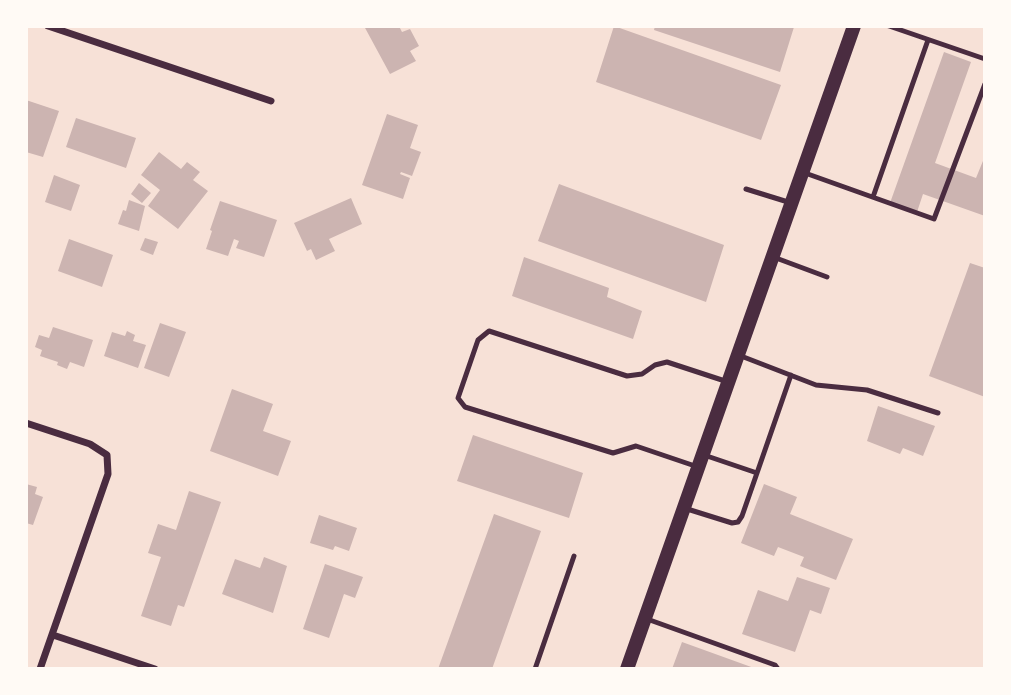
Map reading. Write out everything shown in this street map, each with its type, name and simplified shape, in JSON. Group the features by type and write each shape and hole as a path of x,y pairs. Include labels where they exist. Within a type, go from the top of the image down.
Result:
{"main road":[{"path":"627,669 854,26"}],"street":[{"path":"48,26 271,101"},
{"path":"26,422 90,444 107,455 108,474 40,669"},
{"path":"53,635 155,669"}],"lane":[{"path":"889,26 985,59"},
{"path":"873,197 928,40"},
{"path":"802,172 934,219 984,86"},
{"path":"746,189 792,204"},
{"path":"773,257 827,277"},
{"path":"728,382 667,362 655,365 642,374 627,376 489,331 478,340 458,398 465,407 613,453 636,446 757,473"},
{"path":"738,355 830,388 867,390 938,413"},
{"path":"684,508 725,522 738,522 791,375"},
{"path":"535,669 574,556"},
{"path":"645,619 775,665 778,669"}],"building":[{"path":"364,26 399,26 402,32 410,29 419,46 410,51 416,61 390,74"},
{"path":"614,26 781,85 761,140 596,82"},
{"path":"655,26 794,27 780,72 654,30"},
{"path":"944,52 971,62 935,163 976,178 985,156 985,216 923,194 917,212 890,203"},
{"path":"26,100 59,111 43,157 26,152"},
{"path":"387,114 418,125 410,148 421,152 412,176 401,172 400,174 410,178 403,199 362,185"},
{"path":"76,118 136,138 126,168 66,147"},
{"path":"159,152 181,169 187,162 200,172 193,180 208,191 178,229 148,206 160,190 141,175"},
{"path":"54,175 80,185 71,211 45,202"},
{"path":"139,183 151,193 142,203 131,194"},
{"path":"559,184 724,245 706,302 538,241"},
{"path":"351,198 362,224 329,239 335,251 316,260 311,249 307,251 294,223"},
{"path":"129,200 145,206 139,231 118,224"},
{"path":"220,201 277,220 264,257 236,248 239,241 234,239 228,256 206,249"},
{"path":"145,238 158,242 153,255 140,250"},
{"path":"69,239 113,255 102,287 58,271"},
{"path":"524,257 609,288 607,297 642,311 633,339 512,296"},
{"path":"970,263 985,268 985,397 929,376"},
{"path":"160,323 186,332 169,377 144,368"},
{"path":"53,327 93,340 84,367 70,362 67,369 57,365 58,362 40,356 42,350 35,347 39,335 49,338"},
{"path":"127,331 135,335 133,341 146,345 138,368 104,356 112,332 125,336"},
{"path":"232,389 273,404 263,431 291,441 278,476 210,451"},
{"path":"878,406 935,426 923,456 903,448 900,454 867,441"},
{"path":"473,435 583,473 569,518 457,481"},
{"path":"26,484 37,487 35,494 43,497 33,525 26,523"},
{"path":"764,484 797,497 790,514 853,539 836,580 800,566 804,557 778,547 774,556 741,543"},
{"path":"189,491 221,502 184,607 178,605 171,626 141,616 161,557 148,553 158,524 176,530"},
{"path":"494,514 541,531 492,669 438,669"},
{"path":"319,515 357,528 349,551 335,546 333,550 310,543"},
{"path":"264,557 287,566 273,613 222,594 235,559 260,568"},
{"path":"325,564 363,577 355,598 344,594 329,638 303,629"},
{"path":"797,577 830,588 821,614 810,610 795,652 742,634 758,590 788,601"},
{"path":"682,642 754,668 754,669 672,669"}]}
